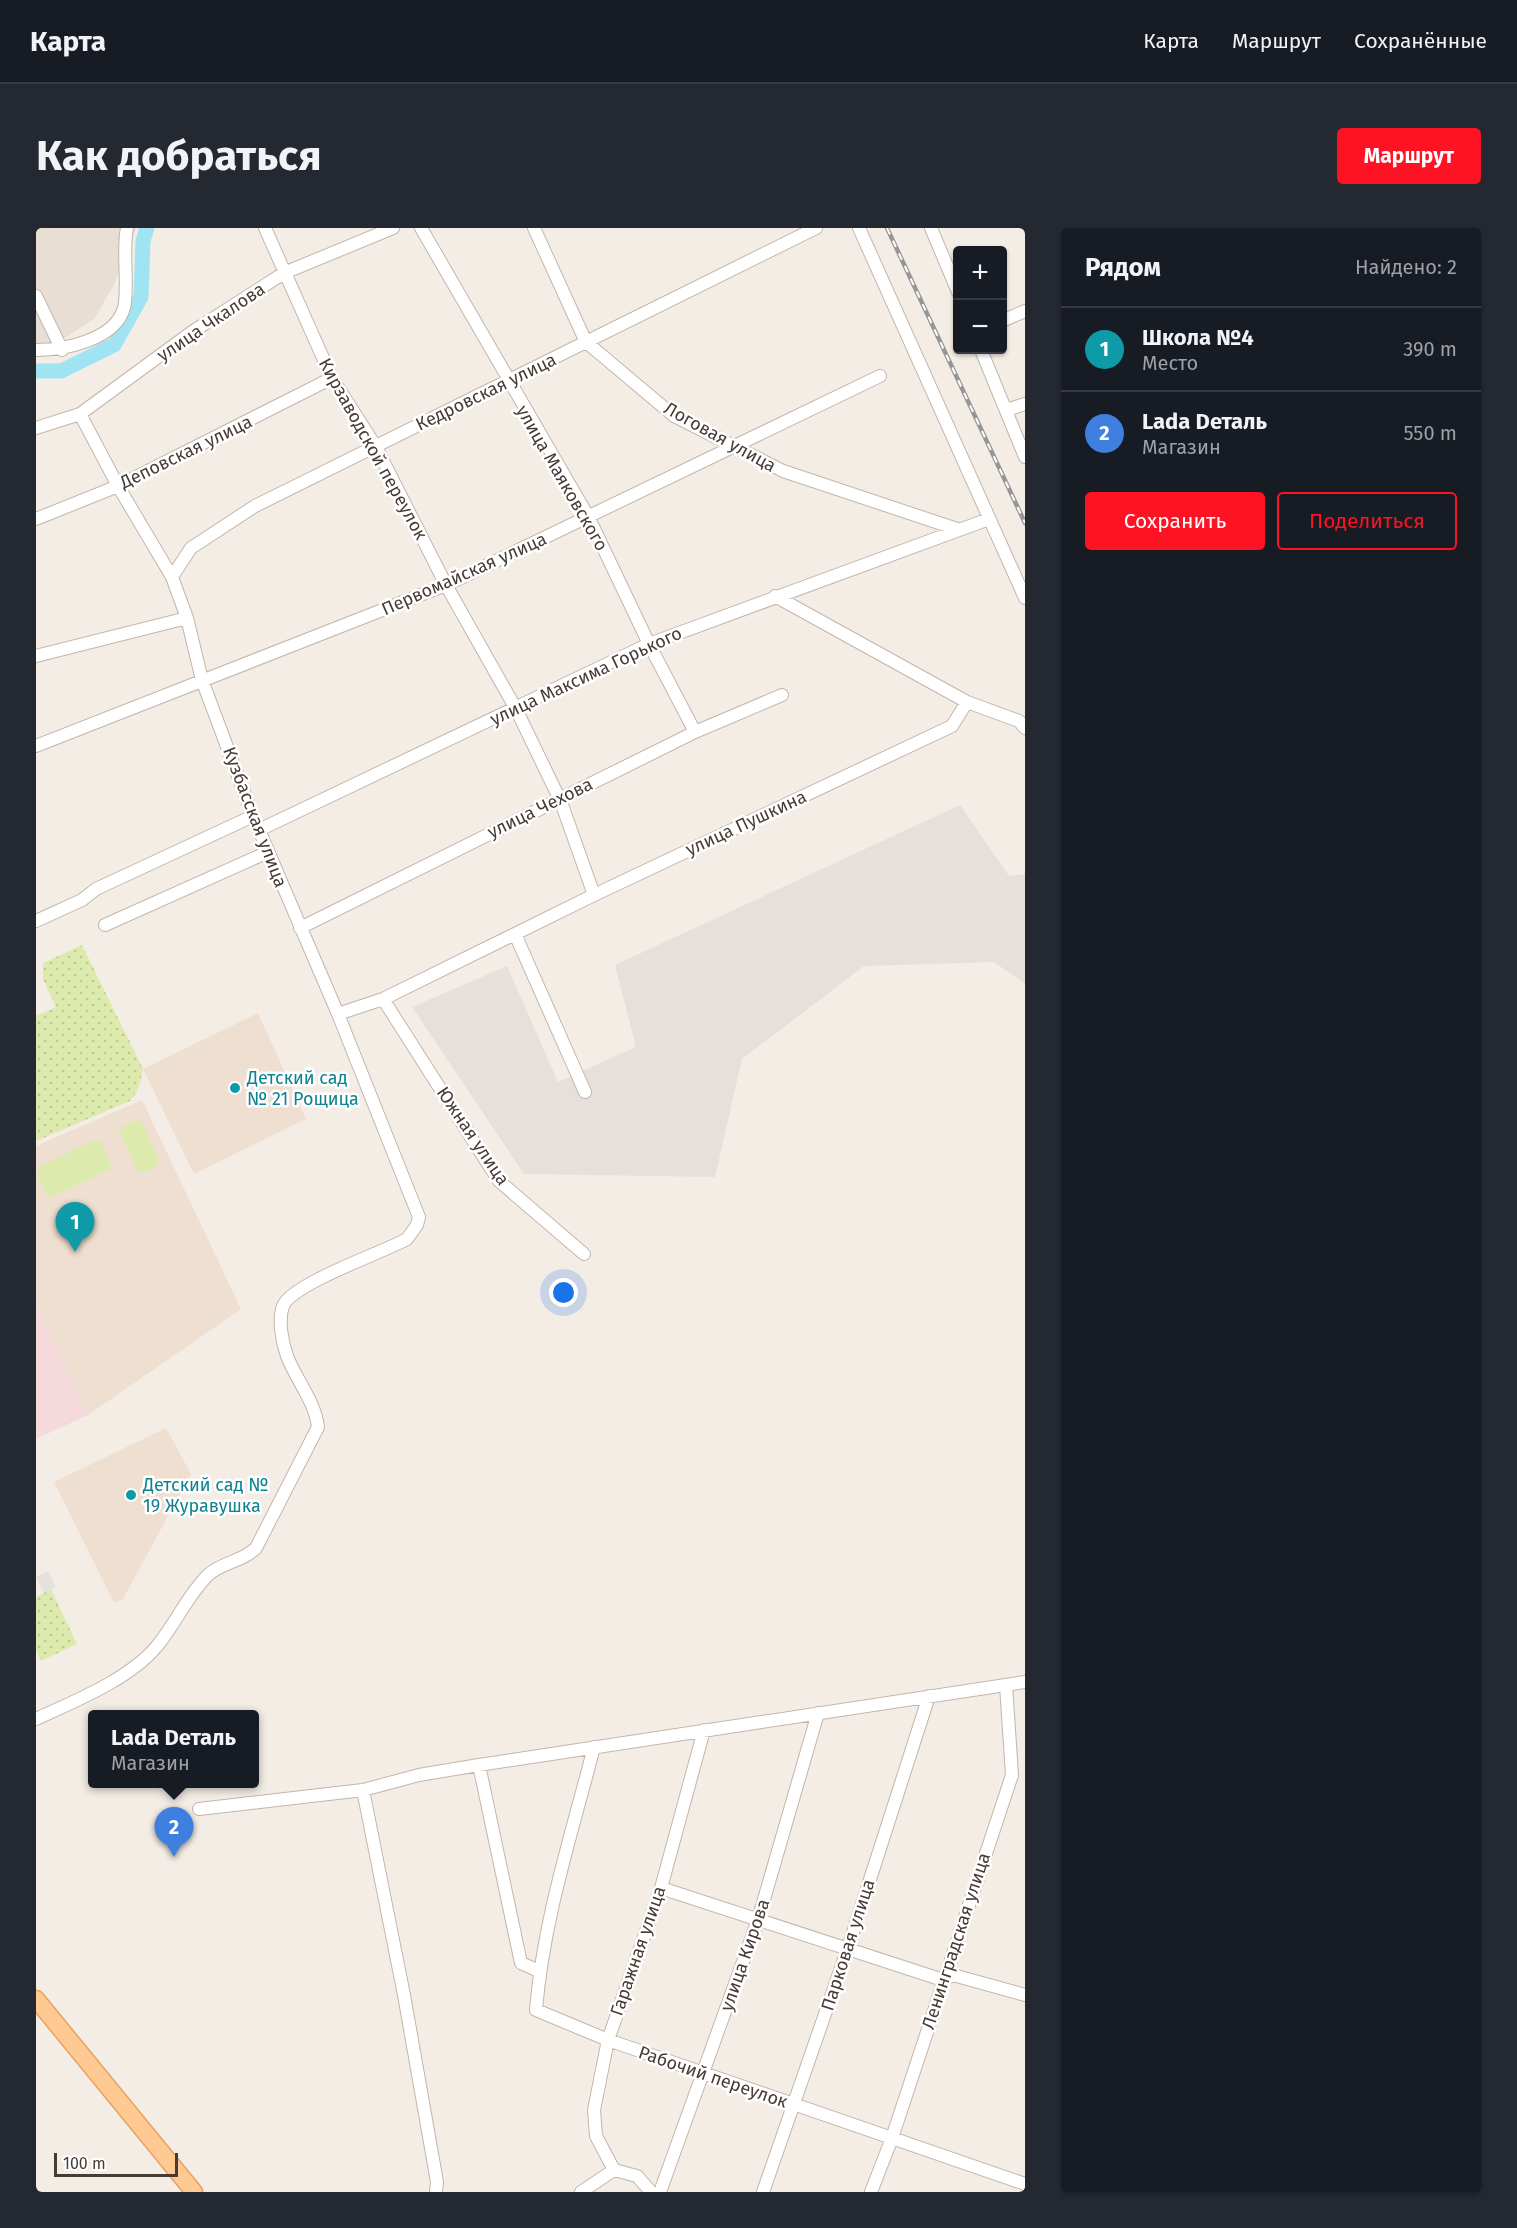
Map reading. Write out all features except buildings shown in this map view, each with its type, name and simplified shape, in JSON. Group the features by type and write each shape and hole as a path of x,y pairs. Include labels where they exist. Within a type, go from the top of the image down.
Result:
{"main road":[{"path":"36,1999 191,2190"}],"street":[{"path":"36,350 62,350 93,338 110,328 124,308 128,228"},
{"name":"Кирзаводской переулок","path":"265,228 332,378 376,447 446,585 516,709 559,799 594,895"},
{"name":"улица Чкалова","path":"36,428 80,414 192,332 284,273 393,228"},
{"name":"улица Маяковского","path":"421,228 507,381 589,518 649,644 695,732"},
{"name":"Логовая улица","path":"534,228 586,342 674,416 783,471 957,529"},
{"name":"Кедровская улица","path":"172,577 191,548 255,506 816,228"},
{"path":"859,228 1025,598"},
{"path":"932,228 953,282"},
{"path":"36,296 62,350"},
{"path":"1007,319 1025,311"},
{"path":"983,354 1025,457"},
{"name":"Первомайская улица","path":"36,746 446,585 880,376"},
{"name":"Деповская улица","path":"36,519 118,486 332,378"},
{"path":"1006,410 1025,404"},
{"name":"Кузбасская улица","path":"36,1719 132,1670 160,1641 203,1580 222,1565 242,1558 256,1548 318,1427 316,1413 285,1349 281,1320 283,1306 300,1288 410,1236 417,1225 418,1210 338,1014 259,830 202,680 188,618 172,577 118,486 80,414"},
{"name":"улица Максима Горького","path":"259,830 649,644 989,519"},
{"path":"775,596 967,702 1019,721 1025,728"},
{"path":"36,656 188,618"},
{"name":"улица Чехова","path":"300,928 695,732 783,695"},
{"name":"улица Пушкина","path":"338,1014 383,999 594,895 952,726 967,702"},
{"path":"36,921 82,900 96,889 254,816"},
{"path":"105,925 268,852"},
{"path":"515,934 585,1092"},
{"name":"Южная улица","path":"383,999 499,1181 584,1254"},
{"path":"199,1809 363,1790 419,1775 479,1765 1025,1682"},
{"name":"Ленинградская улица","path":"871,2192 892,2138 1012,1775 1006,1684"},
{"name":"Парковая улица","path":"763,2192 848,1948 929,1696"},
{"name":"улица Кирова","path":"660,2192 705,2074 758,1920 818,1713"},
{"name":"Гаражная улица","path":"614,2170 596,2136 594,2110 608,2040 661,1888 704,1730"},
{"path":"479,1765 521,1963 539,1971 594,1747"},
{"path":"363,1790 404,1995 437,2182 436,2192"},
{"path":"661,1888 943,1980 953,1975 1025,1995"},
{"name":"Рабочий переулок","path":"539,1971 536,2010 608,2040 1025,2184"},
{"path":"581,2192 614,2170 637,2176 651,2192"}],"shaded area":[{"path":"36,228 136,228 114,285 94,319 54,345 36,344"},
{"path":"960,805 1009,876 1025,874 1025,984 994,962 864,966 742,1059 715,1177 524,1174 412,1007 507,966 558,1082 636,1047 615,965"},
{"path":"258,1013 306,1119 194,1174 143,1069"},
{"path":"142,1100 241,1309 88,1415 36,1305 36,1146"},
{"path":"36,1305 88,1415 36,1439"},
{"path":"166,1428 191,1474 123,1599 114,1603 54,1482"},
{"path":"48,1571 56,1587 44,1593 36,1577"}],"green space":[{"path":"82,945 143,1069 141,1078 130,1101 36,1141 36,1016 56,1007 43,979 43,963"},
{"path":"136,1120 142,1122 159,1160 157,1166 144,1172 137,1170 120,1131 123,1126"},
{"path":"96,1140 101,1141 112,1168 52,1197 48,1196 37,1176 39,1166"},
{"path":"51,1589 77,1644 41,1661 36,1650 36,1597"}],"waterway":[{"path":"36,371 61,371 114,345 141,297 143,241 147,228"}],"railway":[{"path":"887,228 1025,523"}],"place":[{"name":"Детский сад № 21 Рощица","path":"235,1088"},
{"name":"Школа №4","path":"75,1252"},
{"name":"Детский сад № 19 Журавушка","path":"131,1495"},
{"name":"Lada Dеталь","path":"174,1857"}]}
